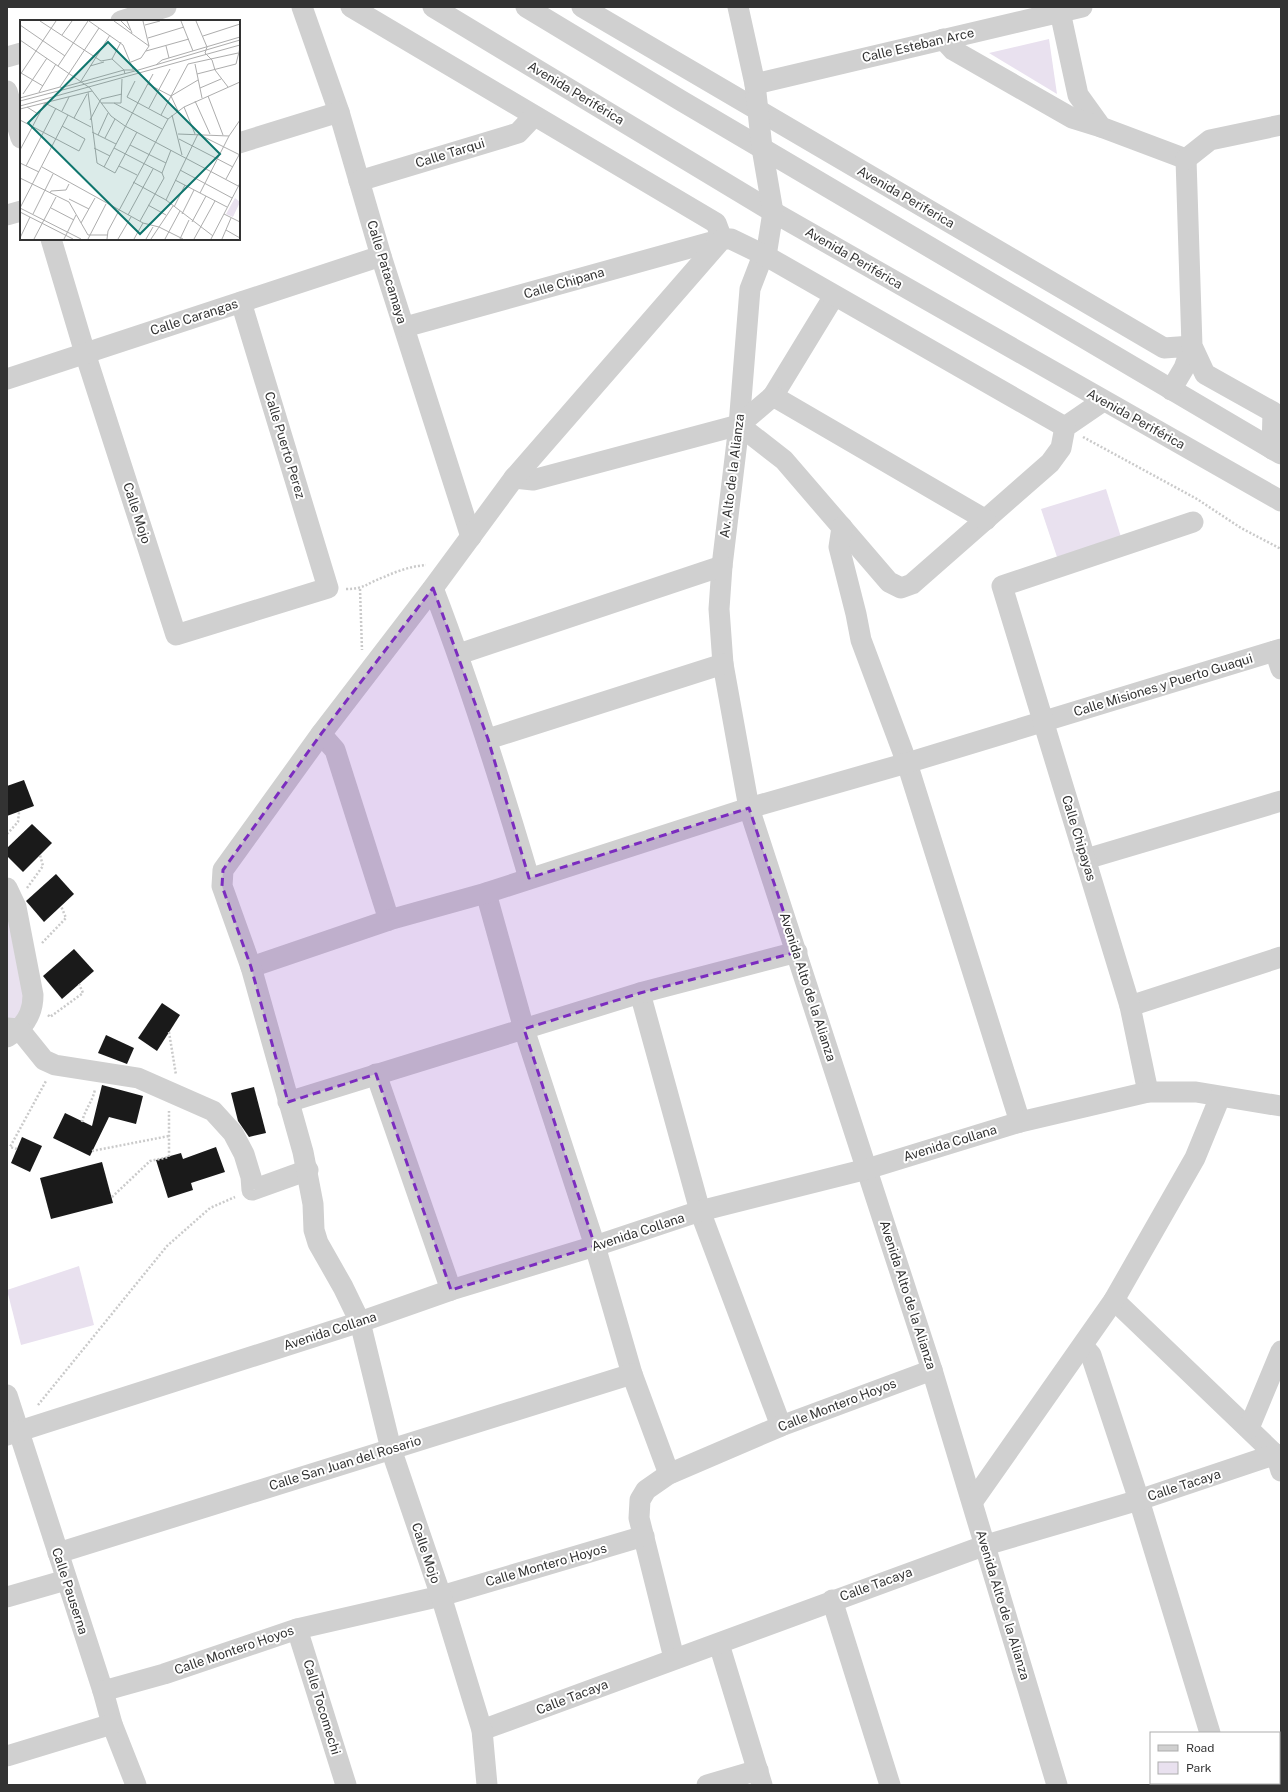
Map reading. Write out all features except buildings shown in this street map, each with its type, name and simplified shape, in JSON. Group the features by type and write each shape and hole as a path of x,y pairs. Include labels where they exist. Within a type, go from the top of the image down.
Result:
{"street":[{"name":"Calle Patacamaya","path":"302,7 339,112 381,256 471,537"},
{"path":"351,7 716,223 722,239 731,239 766,256 1065,427"},
{"name":"Avenida Periférica","path":"433,7 773,212 1281,501"},
{"path":"526,7 1276,452 1277,405 1205,374 1192,346"},
{"name":"Avenida Periferica","path":"582,7 1164,348 1192,346"},
{"name":"Av. Alto de la Alianza","path":"738,7 755,84 762,148 773,212 766,256 760,263 750,289 739,425 722,566 720,609 722,664 749,808"},
{"name":"Calle Esteban Arce","path":"755,84 943,39 1059,9 1082,7"},
{"path":"124,20 153,9"},
{"path":"1059,9 1078,95 1101,127"},
{"path":"943,39 953,50 1072,118 1101,127 1186,159"},
{"path":"7,57 20,53"},
{"path":"7,91 20,135"},
{"path":"240,143 339,112"},
{"name":"Calle Tarqui","path":"359,181 518,133 534,116"},
{"path":"1186,159 1210,140 1281,125"},
{"path":"1171,390 1184,368 1192,346 1186,159"},
{"path":"7,215 20,211"},
{"name":"Calle Chipana","path":"405,327 722,239"},
{"name":"Calle Mojo","path":"486,1785 482,1730 441,1596 391,1449 360,1322 343,1287 318,1243 314,1230 313,1204 308,1170 251,967 222,886 223,870 321,734 365,679 514,478 722,239"},
{"name":"Calle Mojo","path":"51,240 176,635 328,588"},
{"name":"Calle Carangas","path":"7,379 381,256"},
{"path":"514,478 534,480 739,425 773,396 834,296"},
{"name":"Calle Puerto Perez","path":"241,302 328,588"},
{"path":"773,396 986,520"},
{"path":"739,425 784,460 889,582 901,588 912,584 1050,463 1061,448 1065,427 1103,401"},
{"name":"Calle Chipayas","path":"1148,1092 1130,1006 1002,586 1193,522"},
{"path":"842,527 839,547 856,614 860,640 907,763 1020,1122"},
{"path":"459,654 722,566"},
{"path":"433,588 459,654 488,739 529,878"},
{"name":"Calle Misiones y Puerto Guaqui","path":"251,967 389,920 486,893 749,808 907,763 1044,720 1279,656"},
{"path":"488,739 722,664"},
{"path":"321,734 335,750 389,920"},
{"path":"1086,859 1281,801"},
{"name":"Avenida Alto de la Alianza","path":"749,808 932,1370 973,1501 1057,1785"},
{"path":"486,893 524,1029 595,1246 632,1374 669,1474"},
{"path":"11,896 33,995 33,1008 25,1023 11,1031 44,1060 55,1065 138,1078 213,1111 233,1133 244,1154 251,1177 252,1190 308,1170"},
{"path":"288,1102 640,993 797,952"},
{"path":"1130,1006 1281,957"},
{"path":"640,993 700,1211 781,1426"},
{"path":"376,1074 450,1290"},
{"name":"Avenida Collana","path":"17,1431 360,1322 450,1290 595,1246 700,1211 867,1169 1020,1122 1148,1092 1196,1092 1281,1106"},
{"path":"973,1501 1114,1300 1195,1158 1220,1097"},
{"path":"1114,1300 1249,1428 1279,1462"},
{"path":"1083,1346 1091,1355 1139,1500 1210,1732"},
{"path":"1249,1428 1281,1351"},
{"name":"Calle Montero Hoyos","path":"103,1691 164,1674 297,1629 441,1596 644,1536 639,1518 640,1500 646,1490 669,1474 781,1426 932,1370"},
{"name":"Calle San Juan del Rosario","path":"58,1553 632,1374"},
{"name":"Calle Pauserna","path":"7,1395 17,1431 103,1691 112,1724 136,1785"},
{"name":"Calle Tacaya","path":"482,1730 674,1658 720,1644 832,1600 986,1545 1139,1500 1279,1462"},
{"path":"644,1536 674,1658"},
{"path":"7,1597 66,1580"},
{"path":"832,1600 890,1785"},
{"name":"Calle Tocomechi","path":"297,1629 346,1785"},
{"path":"707,1785 760,1777 720,1644"},
{"path":"7,1756 112,1724"}],"path":[{"path":"1065,427 1196,499 1241,528 1281,549"},
{"path":"365,679 360,625 360,589 383,577 418,566 452,562"},
{"path":"7,834 18,822 19,812"},
{"path":"11,896 43,866 40,855"},
{"path":"26,960 66,918 61,906"},
{"path":"33,1008 50,1017 83,993 79,984"},
{"path":"112,1197 150,1161 169,1157 169,1136 175,1093 169,1032"},
{"path":"17,1149 10,1146 55,1065"},
{"path":"82,1122 85,1109 94,1095 99,1071"},
{"path":"92,1151 169,1136"},
{"path":"17,1431 167,1246 210,1208 252,1190"}],"highlighted area":[{"path":"433,588 488,739 529,878 749,808 797,952 640,993 524,1029 595,1246 451,1290 376,1074 288,1102 251,967 222,886 223,870 321,734"}],"green space":[{"path":"1049,39 1057,94 989,53"},
{"path":"1106,489 1121,537 1057,557 1041,509"},
{"path":"7,897 28,1010 7,1025"},
{"path":"79,1266 94,1325 21,1345 7,1290"}]}
